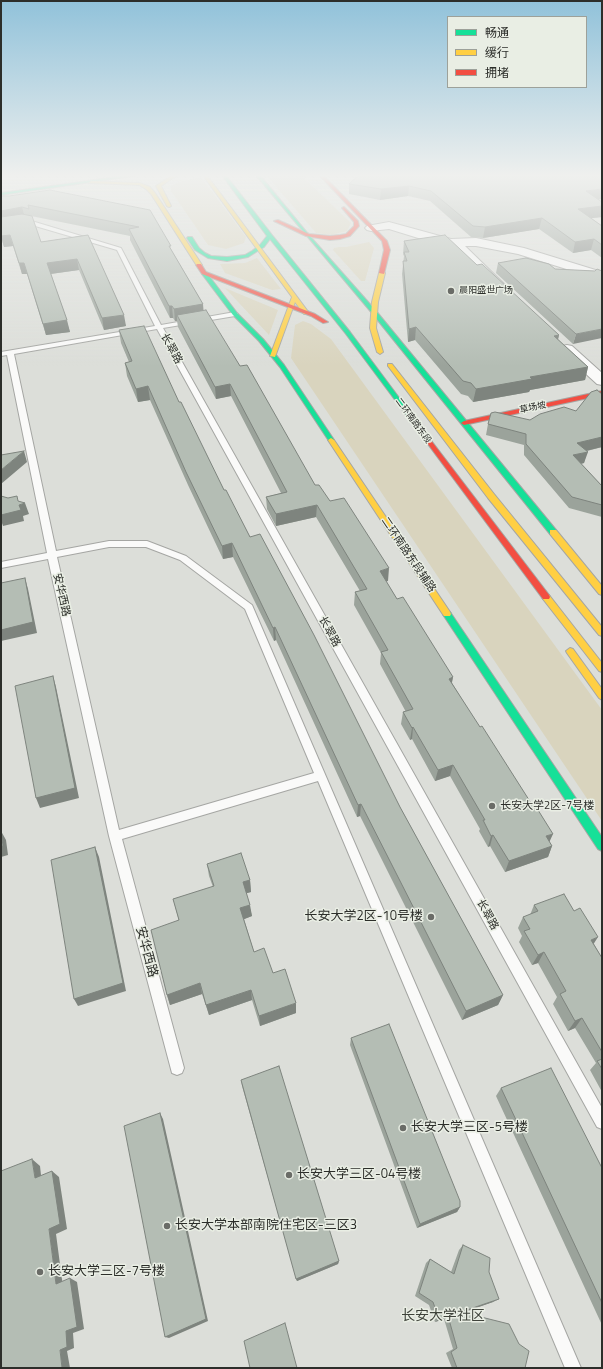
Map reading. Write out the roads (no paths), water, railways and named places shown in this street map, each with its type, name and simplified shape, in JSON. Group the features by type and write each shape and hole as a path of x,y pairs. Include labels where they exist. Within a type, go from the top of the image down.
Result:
{"main road":[{"name":"二环南路东段辅路","path":"182,238 204,273 235,314 274,356 289,377 602,846"},
{"path":"190,238 197,249 210,257 227,259 246,256 259,248 267,238"},
{"path":"251,238 294,298 306,312"},
{"path":"204,273 306,312 328,325 269,238"},
{"name":"二环南路东段","path":"269,238 348,333 471,499 602,669"},
{"path":"310,238 374,312 602,592"},
{"path":"380,352 373,328 375,302 387,250 384,241 381,238"},
{"path":"274,356 294,298"},
{"name":"二环南路东段","path":"364,332 491,496 602,633"},
{"path":"359,363 386,384"},
{"name":"草场坡","path":"464,423 602,393"},
{"path":"566,646 602,696"}],"street":[{"path":"433,238 458,246 510,295"},
{"path":"450,243 476,242 520,251 602,276"},
{"path":"556,338 602,381"}],"lane":[{"name":"长翠路","path":"82,238 119,249 159,327 602,1122"},
{"path":"5,354 235,314"},
{"name":"安华西路","path":"5,354 52,555 114,836 177,1068"},
{"path":"1,565 109,544 147,544 183,558 248,607 573,1368"},
{"path":"114,836 320,776"}],"place":[{"name":"晨阳盛世广场","path":"451,291"},
{"name":"长安大学2区-7号楼","path":"492,806"},
{"name":"长安大学2区-10号楼","path":"431,917"},
{"name":"长安大学三区-5号楼","path":"403,1128"},
{"name":"长安大学三区-04号楼","path":"289,1175"},
{"name":"长安大学本部南院住宅区-三区3","path":"167,1226"},
{"name":"长安大学三区-7号楼","path":"40,1272"}],"district":[{"name":"长安大学社区","path":"443,1317"}]}
